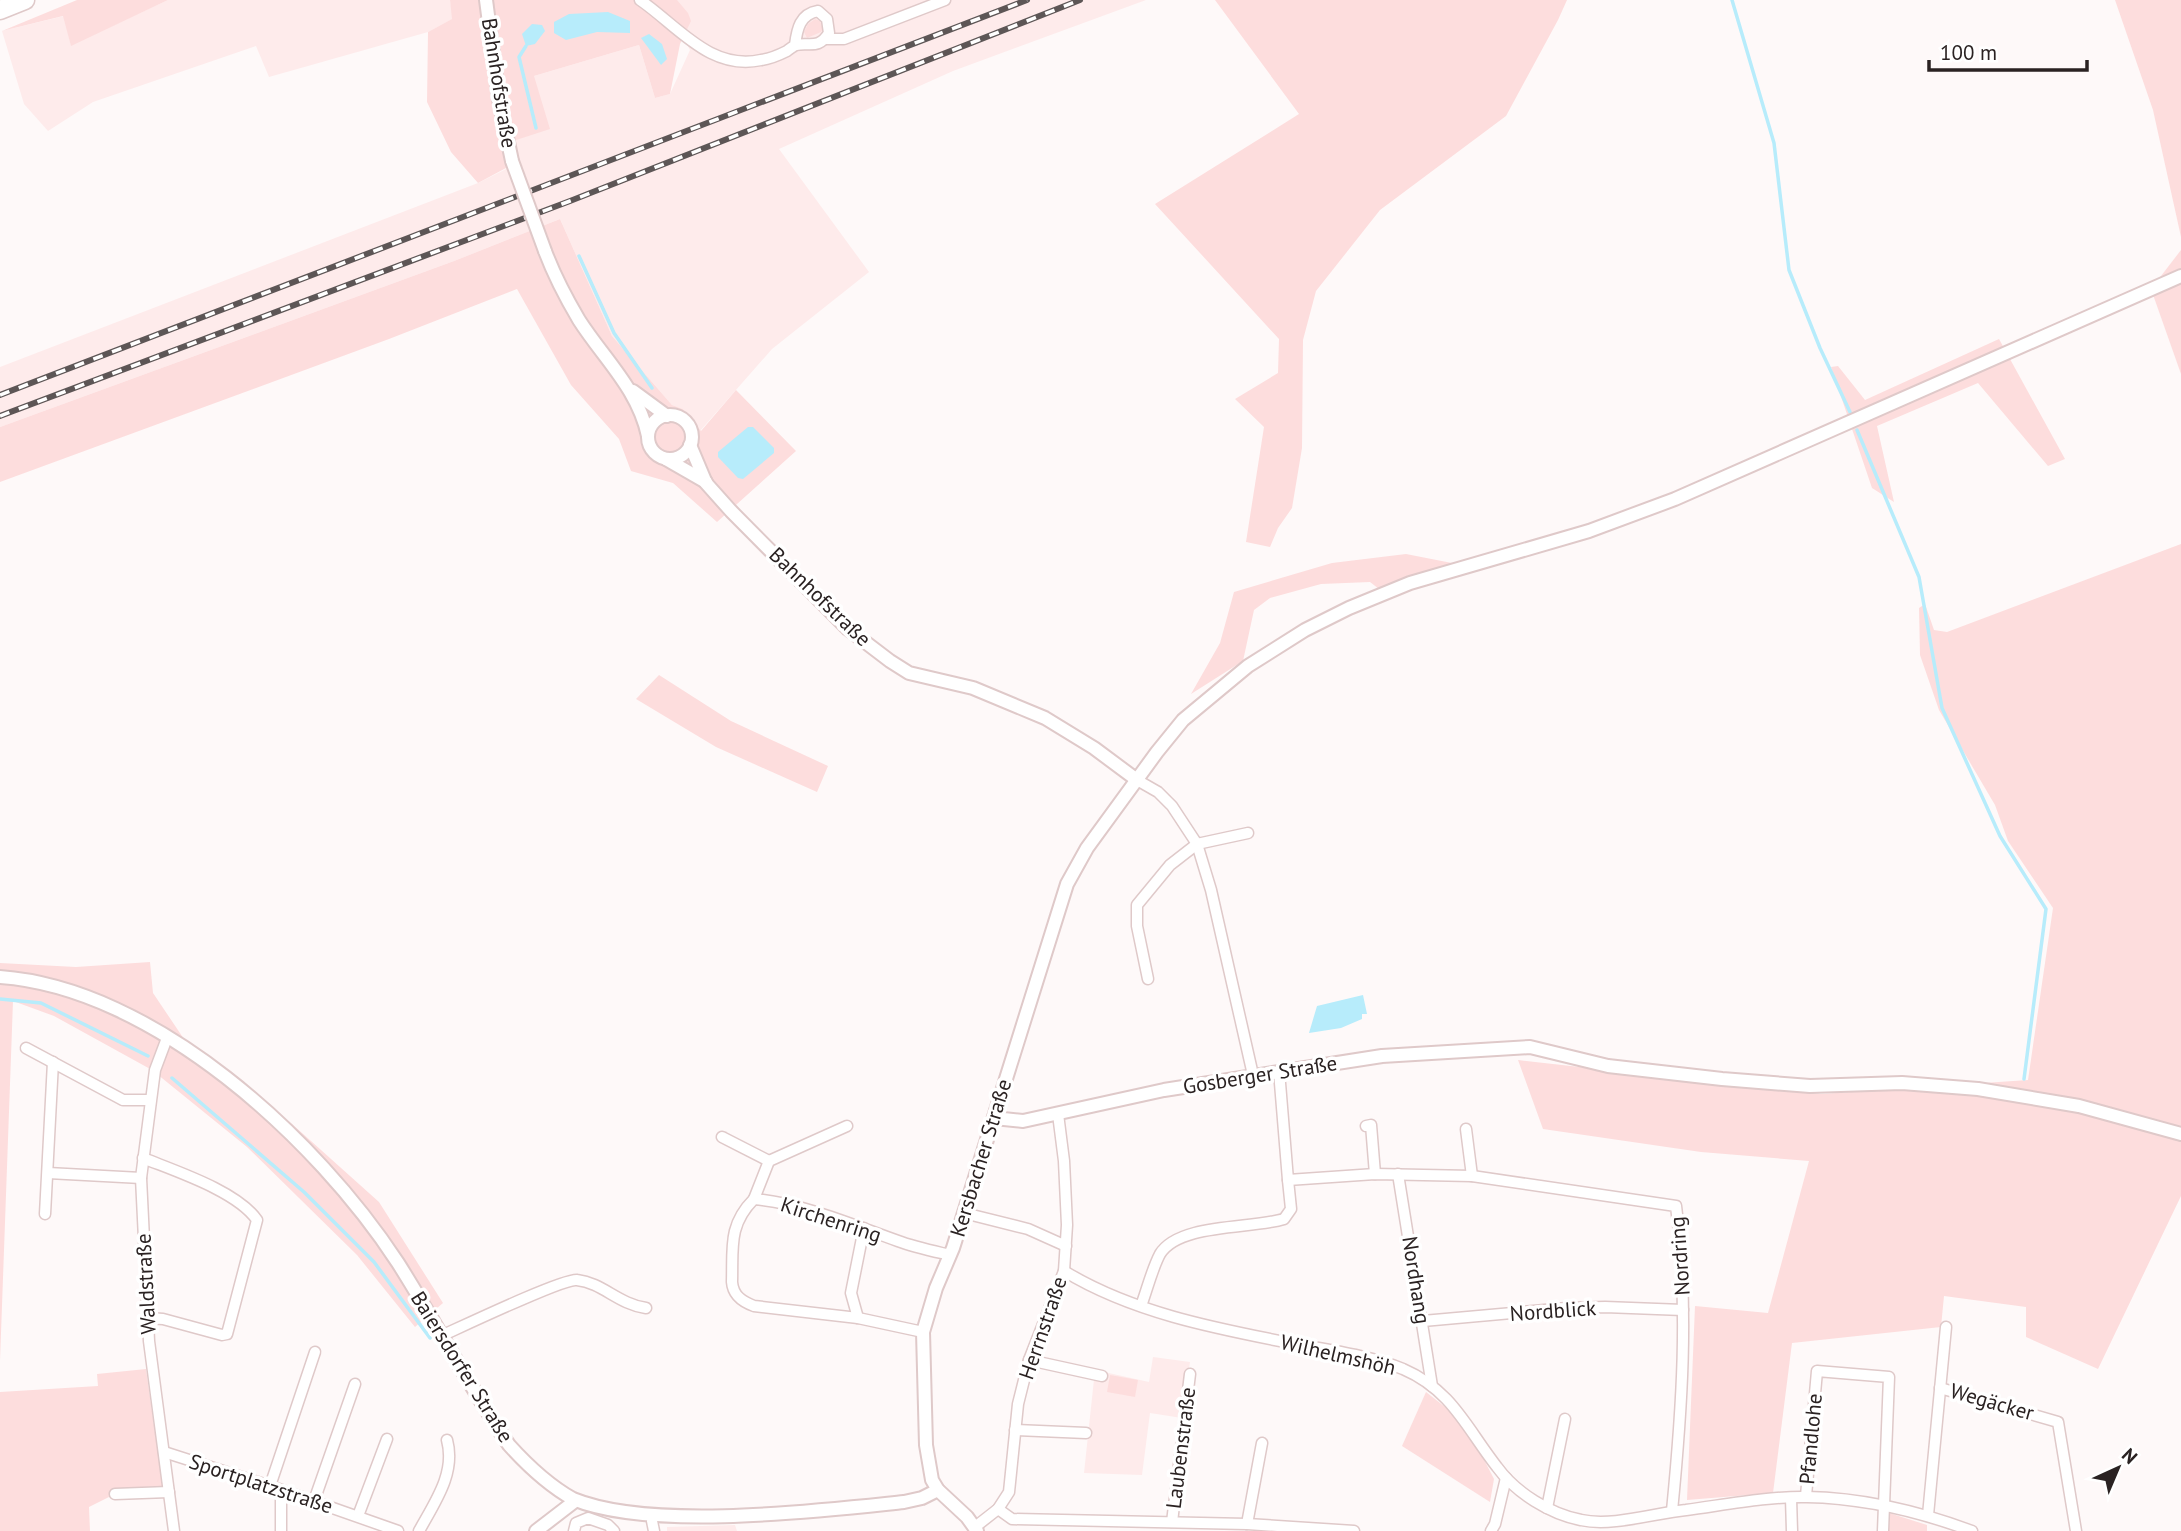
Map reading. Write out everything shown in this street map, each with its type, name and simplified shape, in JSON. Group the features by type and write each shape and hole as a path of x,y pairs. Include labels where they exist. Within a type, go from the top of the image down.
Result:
{"highway":[{"path":"0,10 25,0"}],"street":[{"name":"Bahnhofstraße","path":"486,0 499,99 512,161 545,251 580,320 629,388"},
{"path":"640,0 700,47 725,60 740,63 772,58 795,45 805,46 825,39 844,39 945,0"},
{"path":"795,45 801,21 812,12 818,11 827,19 829,33 825,39"},
{"name":"Kersbacher Straße","path":"976,1529 938,1490 932,1480 926,1444 923,1332 936,1287 964,1213 1067,884 1087,848 1183,720 1225,684 1275,648 1349,608 1410,583 1589,531 1675,499 2181,276"},
{"path":"629,388 667,416"},
{"path":"629,388 644,418 651,448 660,457 706,483"},
{"path":"648,436 654,422 667,416 678,417 687,424 691,434 690,445 706,483"},
{"path":"666,459 680,456 690,445"},
{"name":"Bahnhofstraße","path":"706,483 848,629 890,661 909,673 973,688 1045,719 1094,748 1133,784"},
{"path":"1133,784 1158,792 1172,806 1197,844 1211,890 1253,1075"},
{"path":"1148,979 1137,926 1137,905 1170,865 1197,844 1248,832"},
{"name":"Baiersdorfer Straße","path":"0,976 26,978 83,994 131,1015 189,1052 292,1134 335,1179 397,1263 509,1445 526,1464 575,1500 654,1526 691,1521 776,1517 904,1502 922,1498 938,1490"},
{"name":"Waldstraße","path":"167,1038 155,1070 141,1178 149,1340 174,1531"},
{"name":"Gosberger Straße","path":"994,1118 1023,1121 1164,1090 1382,1056 1530,1047 1608,1066 1722,1079 1810,1086 1902,1083 1978,1089 2079,1105 2181,1134"},
{"path":"26,1048 123,1100 150,1100"},
{"path":"45,1214 53,1062"},
{"path":"1141,1306 1161,1254 1173,1241 1196,1233 1284,1219 1291,1209 1279,1071"},
{"name":"Herrnstraße","path":"998,1509 1009,1492 1017,1404 1029,1360 1064,1271 1064,1161 1058,1114"},
{"path":"1366,1126 1371,1125 1375,1174"},
{"path":"754,1199 769,1161 847,1126"},
{"path":"1466,1129 1472,1177"},
{"path":"722,1137 769,1161"},
{"path":"143,1158 205,1183 243,1206 257,1220 227,1334 148,1318"},
{"path":"48,1173 141,1178"},
{"name":"Nordring","path":"1288,1180 1375,1174 1472,1177 1676,1206 1682,1249 1684,1366 1672,1511"},
{"name":"Nordhang","path":"1398,1174 1432,1386"},
{"name":"Kirchenring","path":"923,1332 858,1318 754,1306 741,1301 732,1289 733,1237 742,1211 754,1199 795,1205 864,1227 900,1242 950,1255"},
{"path":"964,1213 1028,1229 1066,1246"},
{"path":"858,1318 851,1293 864,1227"},
{"name":"Wilhelmshöh","path":"1064,1271 1092,1288 1209,1327 1362,1357 1404,1370 1432,1386 1453,1405 1506,1478 1547,1508 1598,1526"},
{"path":"441,1336 573,1279 597,1284 612,1297 632,1306 646,1308"},
{"name":"Nordblick","path":"1423,1321 1580,1308 1684,1310"},
{"path":"1928,1515 1946,1327"},
{"path":"281,1531 276,1488 315,1352"},
{"path":"1029,1360 1102,1376"},
{"name":"Pfandlohe","path":"1806,1496 1817,1371 1891,1379 1882,1503"},
{"name":"Laubenstraße","path":"1172,1522 1190,1374"},
{"path":"314,1501 355,1384"},
{"name":"Wegäcker","path":"1940,1388 2058,1422 2076,1531"},
{"path":"1547,1508 1565,1419"},
{"path":"1015,1430 1086,1433"},
{"path":"358,1516 387,1440"},
{"path":"419,1531 441,1491 450,1467 451,1453 447,1440"},
{"path":"1247,1524 1262,1443"},
{"name":"Sportplatzstraße","path":"164,1452 398,1531"},
{"path":"1491,1531 1506,1478"},
{"path":"115,1494 169,1492"},
{"name":"Pfandlohe","path":"1598,1526 1672,1511 1806,1496 1882,1503 1928,1515 1972,1531"},
{"path":"1791,1498 1792,1531"},
{"path":"536,1531 575,1500"},
{"path":"1882,1503 1883,1531"},
{"path":"976,1529 998,1509 1012,1519 1247,1524 1354,1531"},
{"path":"574,1531 576,1523 588,1518 608,1525 614,1531"}],"shaded area":[{"path":"77,0 168,0 71,46 63,16 2,31"},
{"path":"168,0 450,0 453,19 428,32 269,77 256,46 93,102 48,131 24,104 2,31 64,16 71,45"},
{"path":"450,0 677,0 691,21 680,44 670,94 655,98 639,45 534,76 550,129 510,142 506,168 478,183 451,152 427,102 428,32 452,19"},
{"path":"661,0 1146,0 953,71 779,149 869,272 772,349 700,431 683,409 672,405 612,336 560,219 454,261 0,427 0,367 478,183 506,169 510,142 534,76 639,45 655,98 670,94 690,50"},
{"path":"1215,0 1567,0 1506,116 1380,210 1316,291 1303,340 1302,448 1292,508 1278,528 1270,547 1246,542 1264,427 1235,399 1278,373 1279,339 1155,204 1299,114"},
{"path":"2115,0 2181,0 2181,237 2153,110"},
{"path":"815,19 820,21 823,29 807,38 804,32 808,24"},
{"path":"560,219 612,336 672,405 683,409 701,431 736,390 796,451 717,522 673,483 631,471 619,439 571,385 517,289 0,482 0,427 454,261"},
{"path":"2181,250 2181,374 2151,289"},
{"path":"1999,339 2065,459 2048,466 1978,383 1877,426 1894,502 1872,488 1831,367 1838,366 1865,400"},
{"path":"2181,544 2181,1196 2098,1369 2026,1337 2026,1307 1944,1296 1941,1327 1792,1343 1773,1493 1687,1500 1695,1306 1768,1313 1809,1161 1701,1152 1543,1129 1518,1060 1821,1094 2028,1080 2053,908 2008,841 1995,805 1939,710 1920,655 1919,608 1925,604 1934,630 1947,632"},
{"path":"1406,554 1457,564 1379,589 1370,582 1321,584 1270,598 1254,610 1243,661 1191,694 1220,643 1234,592 1332,563"},
{"path":"659,675 731,721 828,766 817,792 716,747 636,699"},
{"path":"150,962 153,993 186,1042 292,1124 379,1202 443,1303 415,1327 357,1255 247,1147 152,1070 54,1016 13,1001 0,1361 0,963 76,967"},
{"path":"1153,1357 1190,1362 1182,1418 1150,1413 1142,1475 1084,1473 1095,1370 1149,1382"},
{"path":"146,1369 163,1489 115,1494 89,1507 90,1531 0,1531 0,1392 98,1386 97,1374"},
{"path":"1110,1375 1138,1380 1135,1397 1107,1392"},
{"path":"1426,1392 1454,1414 1479,1450 1494,1479 1490,1502 1402,1446"},
{"path":"1886,1512 1927,1525 1927,1531 1887,1531"},
{"path":"735,1525 737,1531 667,1531 667,1527"}],"water":[{"path":"608,12 630,21 630,33 597,32 566,40 554,33 554,22 569,14"},
{"path":"532,24 542,25 545,31 535,44 526,46 522,34"},
{"path":"649,34 662,44 667,59 661,65 641,38"},
{"path":"748,427 753,427 774,448 774,453 743,479 738,478 718,457 718,452"},
{"path":"1363,995 1367,1014 1362,1014 1362,1019 1341,1028 1309,1033 1317,1006"}],"waterway":[{"path":"1732,0 1774,143 1789,270 1820,348 1850,412"},
{"path":"526,46 519,57 536,128"},
{"path":"579,256 614,333 652,388"},
{"path":"1857,430 1919,577 1942,708 2000,836 2046,909 2024,1079"},
{"path":"0,999 41,1003 148,1056"},
{"path":"172,1078 304,1192 374,1262 430,1338"}],"railway":[{"path":"0,395 1027,0"},
{"path":"0,416 570,201 1080,0"}]}
